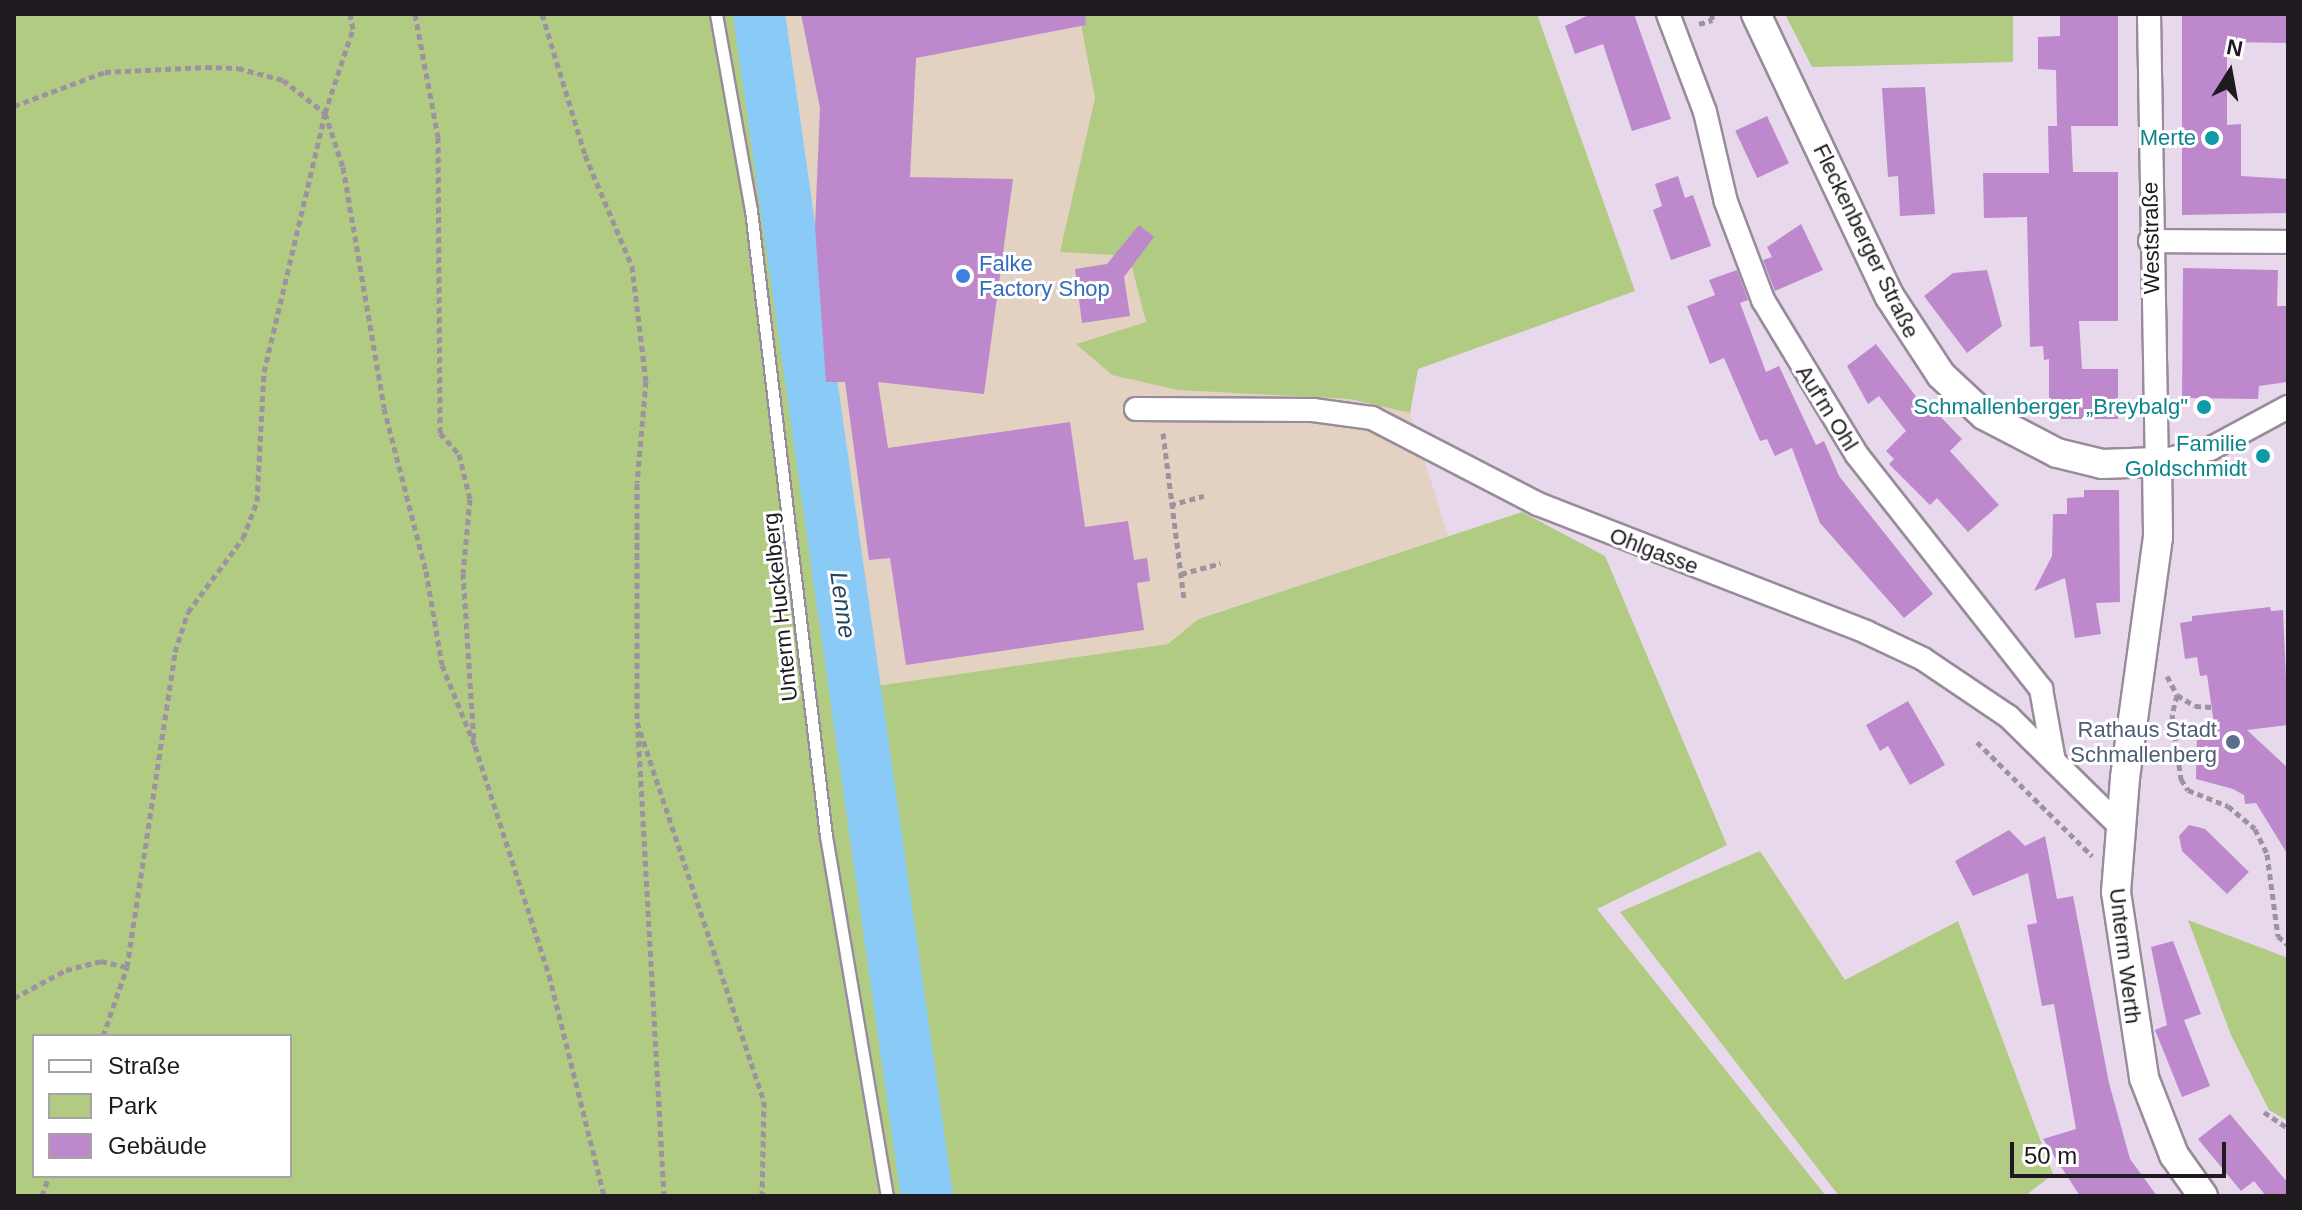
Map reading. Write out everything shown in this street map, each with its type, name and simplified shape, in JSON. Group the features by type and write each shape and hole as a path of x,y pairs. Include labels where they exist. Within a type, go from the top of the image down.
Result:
{"street":[{"name":"Auf'm Ohl","path":"1668,14 1705,112 1726,202 1763,300 1857,455 2041,689 2054,761"},
{"name":"Fleckenberger Straße","path":"1756,14 1890,297 1941,375 1984,415 2057,453 2102,464 2157,462"},
{"name":"Weststraße","path":"2149,14 2150,241 2157,462"},
{"path":"2150,241 2288,242"},
{"path":"2157,462 2210,449 2288,407"},
{"name":"Ohlgasse","path":"1136,409 1313,410 1372,418 1566,517 1900,647 1981,695 2120,826"},
{"name":"Unterm Werth","path":"2157,462 2158,537 2116,861 2123,960 2144,1078 2174,1155 2203,1196"}],"lane":[{"name":"Unterm Huckelberg","path":"716,14 751,210 826,836 887,1196"}],"path":[{"path":"104,1034 127,967 175,652 188,612 243,538 257,501 264,372 325,113 342,75 353,29 350,14"},
{"path":"415,14 438,137 440,433 459,454 470,499 463,573 475,746"},
{"path":"542,14 585,155 632,266 646,381 637,483 637,722 664,1196"},
{"path":"14,106 105,72 217,67 283,80 325,113 343,167 384,408 426,571 442,665 475,746 549,975 604,1196"},
{"path":"1160,410 1184,599"},
{"path":"1170,505 1204,496"},
{"path":"1181,574 1221,563"},
{"path":"2171,687 2177,695 2195,706 2212,707"},
{"path":"2177,695 2172,715 2181,779 2195,795 2220,802 2255,829 2267,854 2278,936 2288,945"},
{"path":"637,722 764,1101 762,1196"},
{"path":"1977,742 2090,855 2116,861"},
{"path":"14,998 66,970 101,961 127,967"},
{"path":"2264,1112 2288,1128"}],"shaded area":[{"path":"785,14 1079,14 1095,98 1061,252 1129,256 1146,323 1077,343 1178,390 1350,399 1410,413 1448,536 1198,618 1168,644 869,687 823,386"}],"green space":[{"path":"14,14 785,14 823,386 869,687 1168,644 1198,619 1522,512 1605,556 1727,845 1597,909 1826,1196 14,1196"},
{"path":"1079,14 1537,14 1635,291 1418,369 1410,413 1350,399 1178,390 1112,375 1076,344 1146,322 1129,256 1060,252 1095,98"},
{"path":"1785,14 2013,14 2013,62 1812,67"},
{"path":"1760,851 1845,980 1958,921 2053,1174 2025,1196 1839,1196 1620,912"},
{"path":"2188,920 2288,958 2288,1121 2269,1110 2231,1035"}],"building":[{"path":"801,14 1085,14 1086,25 916,58 910,177 1013,179 984,394 878,382 888,448 1070,422 1085,527 1128,521 1134,560 1147,558 1150,581 1137,583 1144,630 906,665 890,558 869,560 845,382 826,382 815,227 820,108"},
{"path":"1591,14 1634,14 1671,119 1632,131 1603,44 1575,54 1565,26"},
{"path":"2060,14 2118,14 2118,126 2071,126 2073,172 2118,172 2118,321 2079,321 2082,369 2118,369 2118,419 2049,419 2049,359 2044,360 2043,346 2030,347 2027,217 1984,218 1983,173 2049,173 2048,126 2057,126 2056,70 2038,69 2038,37 2060,36"},
{"path":"2182,14 2288,14 2288,43 2227,42 2227,125 2241,124 2241,176 2288,179 2288,213 2182,215"},
{"path":"1925,87 1935,214 1900,216 1898,176 1888,177 1882,88"},
{"path":"1767,116 1789,163 1757,178 1735,131"},
{"path":"1678,176 1685,198 1693,195 1711,246 1671,260 1653,210 1662,206 1655,184"},
{"path":"1801,224 1823,270 1775,291 1763,260 1772,257 1767,247"},
{"path":"1139,225 1154,237 1124,277 1130,316 1082,323 1075,269 1107,264"},
{"path":"2183,268 2278,270 2277,306 2288,306 2287,382 2259,386 2258,399 2182,398"},
{"path":"1737,270 1748,300 1740,303 1766,372 1779,366 1816,445 1824,441 1839,476 1933,594 1904,618 1820,523 1792,448 1775,456 1767,439 1760,441 1724,358 1710,364 1687,306 1715,295 1709,280"},
{"path":"1987,270 2002,326 1967,353 1924,296 1953,273"},
{"path":"1876,344 1927,411 1931,407 1962,439 1950,451 1999,505 1968,532 1937,498 1930,505 1889,464 1894,459 1886,451 1906,431 1879,396 1868,404 1847,366"},
{"path":"2084,490 2119,490 2120,602 2096,603 2101,634 2075,638 2065,578 2034,591 2052,556 2053,514 2067,514 2067,498 2084,497"},
{"name":"Rathaus Stadt Schmallenberg","path":"2270,607 2271,611 2283,610 2288,725 2247,730 2288,768 2288,855 2256,803 2245,804 2244,795 2233,789 2196,779 2197,730 2215,731 2207,675 2200,676 2197,657 2185,659 2180,623 2192,621 2192,616"},
{"path":"1908,701 1945,765 1910,785 1888,746 1880,751 1866,725"},
{"path":"2189,825 2205,829 2249,872 2227,894 2182,851 2179,836"},
{"path":"2009,830 2025,846 2045,836 2057,899 2073,896 2109,1083 2130,1159 2157,1196 2080,1196 2043,1139 2076,1129 2054,1004 2042,1006 2027,925 2037,923 2028,873 1973,896 1955,861"},
{"path":"2173,941 2201,1014 2184,1020 2210,1086 2182,1097 2155,1030 2167,1025 2151,947"},
{"path":"2230,1114 2288,1183 2288,1196 2266,1196 2254,1181 2241,1191 2198,1139"}],"waterway":[{"name":"Lenne","path":"759,14 927,1196"}],"place":[{"name":"Merte","path":"2212,138"},
{"name":"Falke Factory Shop","path":"963,276"},
{"name":"Schmallenberger „Breybalg\"","path":"2204,407"},
{"name":"Familie Goldschmidt","path":"2263,456"},
{"name":"Rathaus Stadt Schmallenberg","path":"2233,742"}]}
